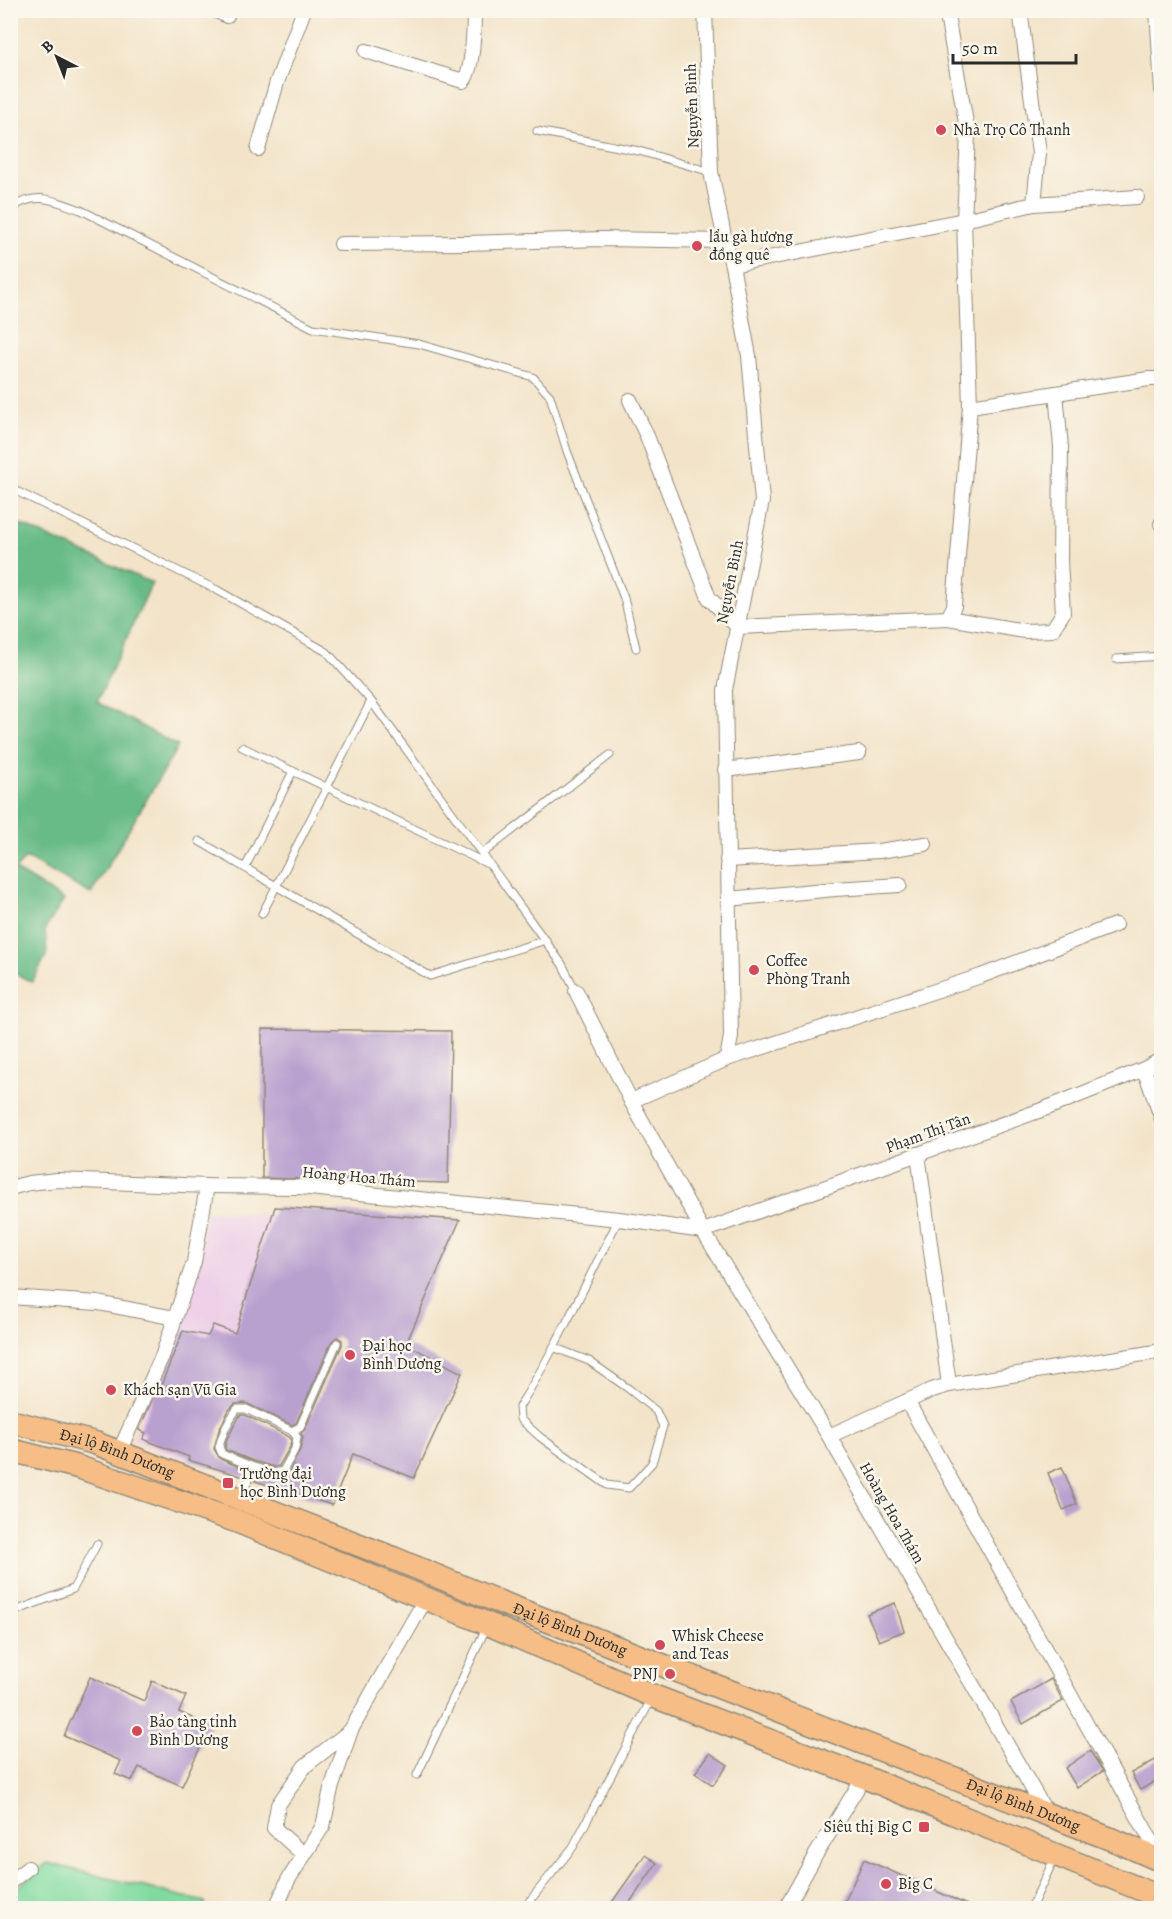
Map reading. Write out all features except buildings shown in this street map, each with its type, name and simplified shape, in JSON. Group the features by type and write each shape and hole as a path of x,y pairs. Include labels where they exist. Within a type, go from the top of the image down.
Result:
{"highway":[{"name":"Đại lộ Bình Dương","path":"10,1421 95,1443 119,1452 1116,1841 1161,1861"},
{"name":"Đại lộ Bình Dương","path":"10,1450 78,1467 236,1521 488,1624 653,1696 864,1778 1161,1899"},
{"name":"Đại lộ Bình Dương","path":"1060,1857 1074,1876 1155,1908"}],"street":[{"path":"258,149 276,82 304,10"},
{"path":"366,51 463,81 468,77 474,10"},
{"name":"Nguyễn Bình","path":"705,10 711,172 749,356 762,501 725,690 731,1036 727,1059"},
{"path":"946,10 968,134 964,220 970,406 954,606 948,618"},
{"path":"1020,10 1039,153 1034,204"},
{"path":"1157,10 1161,90"},
{"path":"732,265 964,220 1034,204 1137,197"},
{"path":"341,244 602,239 725,241"},
{"path":"970,406 1161,379"},
{"path":"630,400 647,436 709,598 738,627 948,618 1024,631 1052,630 1063,613 1060,561 1062,447 1056,393"},
{"path":"725,770 859,753"},
{"path":"728,860 879,851 925,844"},
{"path":"728,899 900,885"},
{"path":"632,1101 727,1059 981,976 1115,925"},
{"name":"Hoàng Hoa Thám","path":"576,990 632,1101 703,1231 829,1436 1047,1814"},
{"name":"Phạm Thị Tân","path":"703,1231 1047,1108 1144,1069 1161,1059"},
{"path":"1144,1069 1161,1119"},
{"path":"918,1154 950,1385"},
{"name":"Hoàng Hoa Thám","path":"10,1188 57,1180 299,1187 619,1219 703,1231"},
{"path":"119,1452 162,1354 194,1262 207,1186"},
{"path":"10,1297 98,1303 175,1318"},
{"path":"829,1436 907,1401 950,1385 1161,1351"},
{"path":"907,1401 1161,1861"},
{"path":"276,1908 288,1880 323,1826 331,1790 351,1730 426,1598"},
{"path":"304,1855 274,1828 278,1805 305,1766 351,1730"},
{"path":"786,1908 814,1856 864,1778"},
{"path":"10,1882 28,1868"}],"lane":[{"path":"537,131 639,151 711,172"},
{"path":"10,208 41,197 81,210 313,328 419,344 533,377 550,396 567,451 624,598 636,648"},
{"path":"10,488 217,590 327,652 371,701 546,940 576,990"},
{"path":"1116,659 1161,656"},
{"path":"262,914 371,701"},
{"path":"242,747 490,865"},
{"path":"482,854 610,755"},
{"path":"245,868 293,771"},
{"path":"200,842 430,976 546,940"},
{"path":"553,1347 589,1361 656,1411 663,1426 652,1462 629,1488 607,1485 540,1437 520,1419 519,1407 536,1380 553,1347 619,1219"},
{"path":"292,1431 300,1427 337,1343"},
{"path":"237,1408 246,1409 292,1431 297,1437 295,1449 284,1471 274,1473 251,1466 222,1454 219,1447 220,1438 237,1408"},
{"path":"241,1499 252,1472 251,1466"},
{"path":"10,1613 73,1589 97,1544"},
{"path":"417,1775 488,1624"},
{"path":"524,1908 573,1847 653,1696"},
{"path":"1031,1908 1060,1857"}],"shaded area":[{"path":"207,1211 273,1215 223,1370 188,1460 133,1440"}],"green space":[{"path":"10,520 152,583 97,702 178,746 91,894 26,858 15,870 64,900 45,929 47,954 32,982 10,971"},
{"path":"47,1863 205,1902 205,1908 11,1908 11,1893"}],"place":[{"name":"Nhà Trọ Cô Thanh","path":"941,130"},
{"name":"lẩu gà hương đồng quê","path":"697,246"},
{"name":"Coffee Phòng Tranh","path":"754,970"},
{"name":"Đại học Bình Dương","path":"350,1355"},
{"name":"Khách sạn Vũ Gia","path":"111,1390"},
{"name":"Trường đại học Bình Dương","path":"228,1483"},
{"name":"Whisk Cheese and Teas","path":"660,1645"},
{"name":"PNJ","path":"670,1674"},
{"name":"Bảo tàng tỉnh Bình Dương","path":"137,1731"},
{"name":"Siêu thị Big C","path":"924,1827"},
{"name":"Big C","path":"886,1884"}]}
